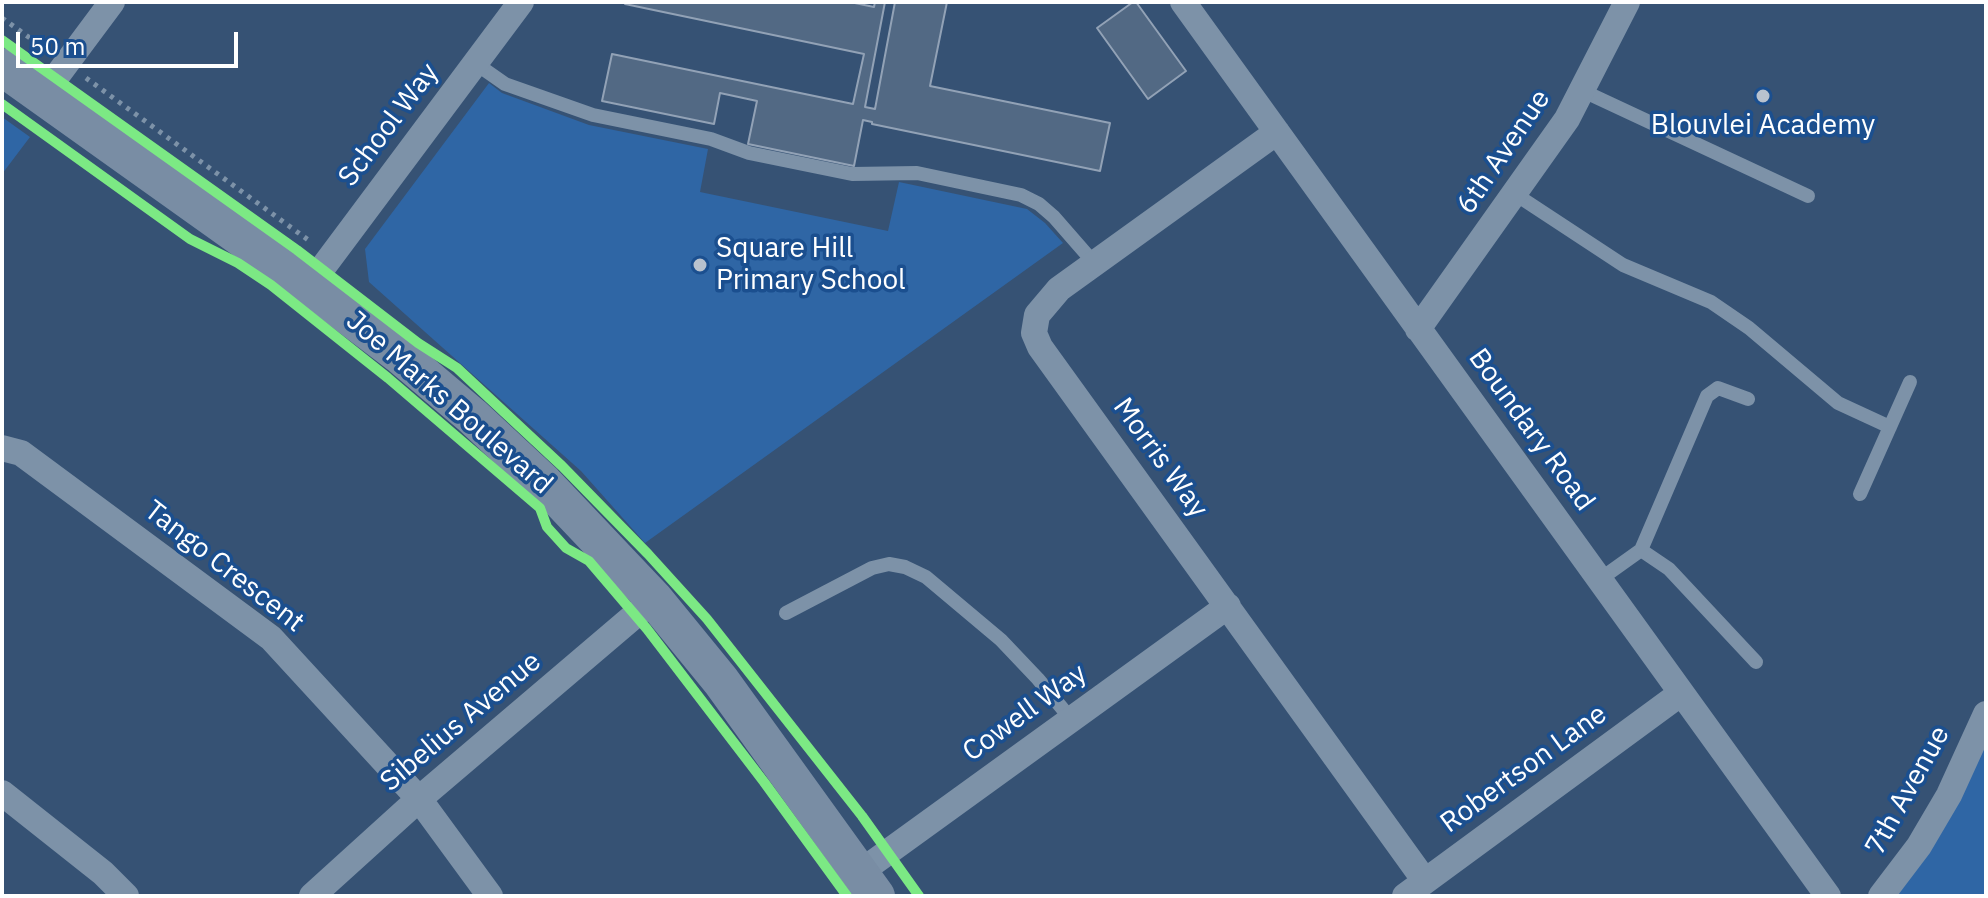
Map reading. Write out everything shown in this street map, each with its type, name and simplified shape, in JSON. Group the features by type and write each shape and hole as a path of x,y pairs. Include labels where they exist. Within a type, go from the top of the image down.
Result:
{"main road":[{"name":"Joe Marks Boulevard","path":"2,67 309,286 401,356 482,425 599,538 654,599 721,681 867,884"}],"street":[{"path":"42,96 112,2"},
{"name":"School Way","path":"309,286 521,2"},
{"name":"Boundary Road","path":"1183,2 1828,896"},
{"name":"6th Avenue","path":"1418,329 1567,119 1627,2"},
{"name":"Morris Way","path":"1277,132 1050,298 1037,315 1034,325 1036,340 1228,606 1415,889"},
{"name":"Tango Crescent","path":"2,448 21,453 271,638 419,799 490,896"},
{"name":"Sibelius Avenue","path":"312,896 419,799 654,599"},
{"name":"Cowell Way","path":"867,884 1071,719 1228,606"},
{"name":"Robertson Lane","path":"1415,889 1680,694"},
{"name":"7th Avenue","path":"1881,896 1919,846 1949,795 1986,714"},
{"path":"2,793 103,873 126,896"}],"lane":[{"path":"475,63 505,84 593,115 708,138 749,153 852,174 917,173 1021,195 1039,204 1054,217 1095,264"},
{"path":"1583,91 1808,196"},
{"path":"1515,194 1623,265 1711,302 1749,328 1838,403 1890,427"},
{"path":"1860,494 1910,382"},
{"path":"1599,580 1641,550 1707,396 1718,388 1748,399"},
{"path":"1641,550 1669,569 1756,662"},
{"path":"786,613 872,568 889,564 905,567 926,577 1001,640 1071,719"}],"path":[{"path":"2,18 51,53"},
{"path":"82,75 315,244"}],"shaded area":[{"path":"489,83 502,93 589,125 708,149 700,192 888,231 899,182 1027,209 1063,243 645,543 581,471 369,282 365,249"},
{"path":"2,117 30,137 2,174"},
{"path":"1986,731 1986,896 1881,896"}],"building":[{"path":"626,2 850,2 874,7 875,2 885,2 865,107 875,109 895,2 947,2 930,86 1110,123 1100,171 863,120 854,166 748,144 757,101 720,93 714,124 602,101 612,54 853,104 864,54"},
{"path":"1133,2 1186,71 1148,99 1097,28"}],"cycle path":[{"path":"2,40 297,250 418,343 457,368 562,466 707,619 862,816 919,896"},
{"path":"2,104 190,239 238,263 271,285 388,378 540,508 547,527 566,548 589,561 647,629 847,896"}],"place":[{"name":"Blouvlei Academy","path":"1763,96"},
{"name":"Square Hill Primary School","path":"700,265"}]}
